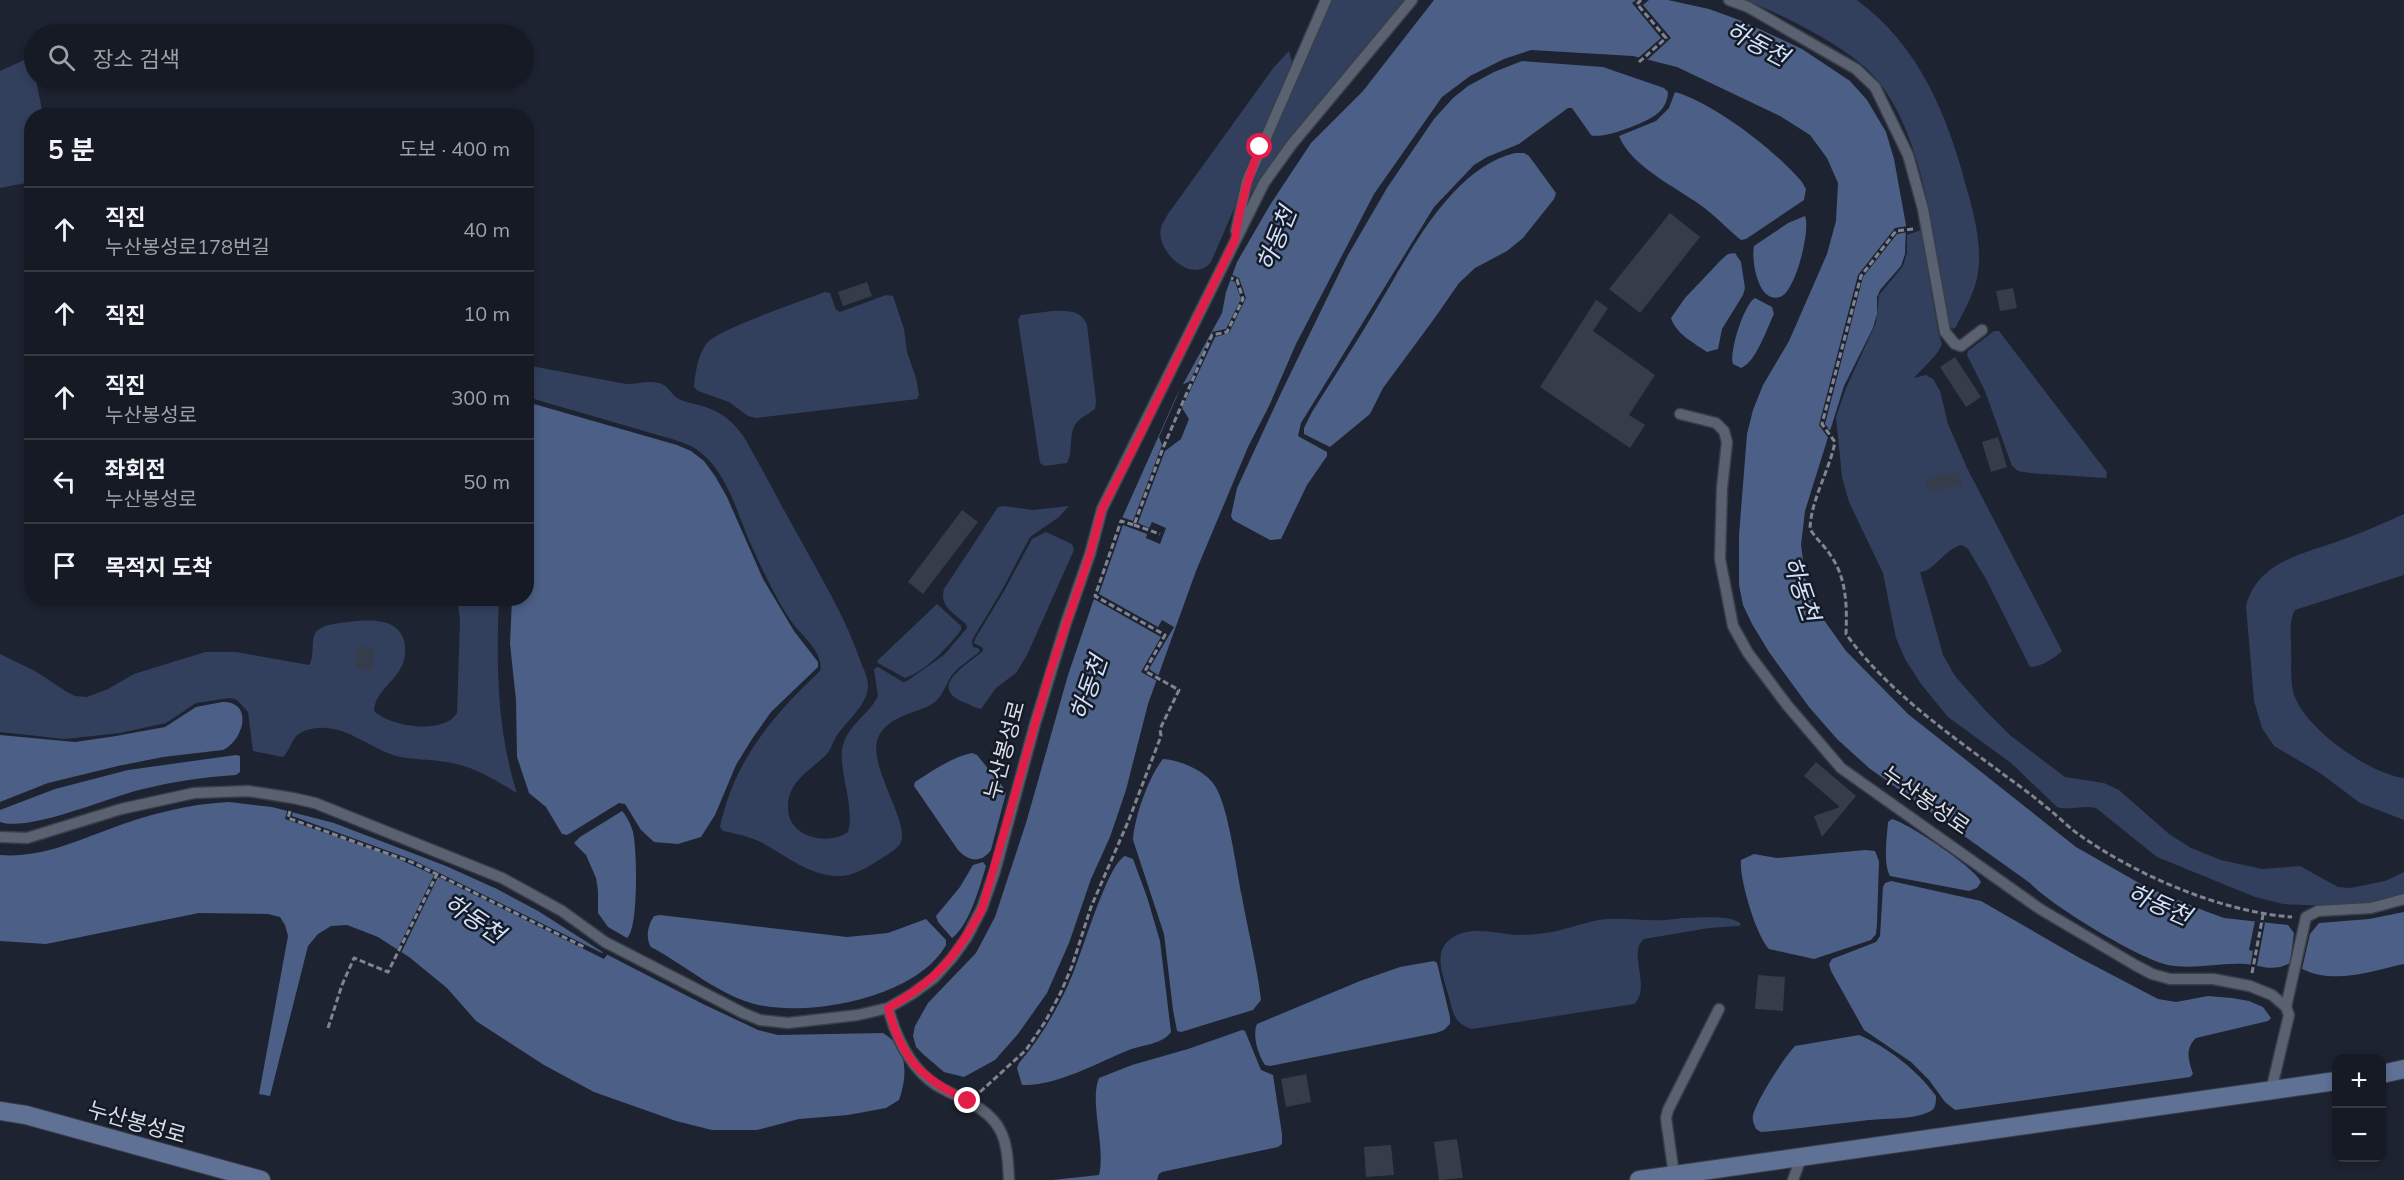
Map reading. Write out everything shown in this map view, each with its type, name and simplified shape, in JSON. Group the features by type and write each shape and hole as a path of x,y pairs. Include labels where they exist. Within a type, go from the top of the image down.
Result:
{"street":[{"path":"2386,1073 2404,1069"},
{"path":"1639,1180 2332,1082"},
{"name":"누산봉성로","path":"0,1111 27,1115 261,1180"}],"lane":[{"path":"1235,240 1239,208 1247,181 1326,0"},
{"name":"누산봉성로","path":"0,837 27,838 121,809 194,793 238,791 274,794 315,803 502,878 562,911 605,942 760,1020 788,1023 858,1016 888,1008 912,994 934,978 967,937 982,909 1050,672 1090,554 1102,509 1218,272 1264,183 1292,144 1412,0"},
{"path":"1729,0 1748,7 1856,69 1875,87 1908,155 1923,210 1945,332 1954,344 1961,346 1982,330"},
{"name":"누산봉성로","path":"1680,414 1716,423 1724,431 1727,442 1722,488 1720,559 1733,626 1748,653 1787,705 1841,768 2040,909 2135,965 2152,974 2170,979 2214,980 2250,986 2272,995 2286,1007"},
{"path":"2271,1091 2289,1015 2286,1007 2306,917 2318,911 2371,908 2404,899"},
{"path":"888,1008 900,1041 915,1065 935,1085 968,1101 994,1121 1006,1144 1009,1180"},
{"path":"1674,1175 1666,1118 1668,1110 1719,1010"},
{"path":"1793,1180 1801,1158"}],"path":[{"path":"1639,62 1666,38 1637,4 1641,0"},
{"path":"1913,229 1896,231 1861,276 1822,424 1835,442 1832,459 1818,493 1810,529 1830,554 1843,582 1846,599 1846,634 1887,679 1958,740 2107,854 2150,876 2217,902 2263,915 2306,917"},
{"path":"1134,525 1163,448 1212,335 1227,332 1243,299 1237,280 1218,272"},
{"path":"968,1101 1026,1050 1045,1022 1061,992 1091,907 1128,822 1161,736 1160,729 1179,690 1145,670 1165,635 1095,596 1121,521 1160,534"},
{"path":"292,805 288,818 396,856 593,951"},
{"path":"328,1028 354,958 388,972 437,874"},
{"path":"2250,986 2263,915"}],"shaded area":[{"path":"1331,0 1406,0 1246,199 1248,186"},
{"path":"1745,0 1857,0 1898,38 1914,60 1928,83 1950,133 1969,196 1976,229 1979,251 1977,279 1956,327 1952,329 1949,326 1933,228 1916,158 1890,97 1871,73 1829,41 1776,13"},
{"path":"1289,51 1292,62 1211,262 1203,268 1194,270 1185,268 1169,255 1164,246 1161,237 1162,224 1274,67"},
{"path":"24,60 24,90 38,90 42,108 24,108 24,183 0,188 0,71"},
{"path":"1921,230 1942,344 1933,358 1914,378 1926,375 1933,379 1940,391 1948,424 1968,470 2062,651 2047,662 2030,667 1986,579 1968,549 1962,545 1950,550 1930,568 1920,572 1943,655 1955,676 2011,736 2065,777 2104,783 2119,790 2169,834 2191,848 2221,860 2262,869 2300,866 2338,887 2350,888 2385,881 2404,872 2404,893 2373,902 2330,906 2283,904 2255,897 2157,857 2096,808 2057,807 2011,763 1948,717 1921,684 1905,659 1896,638 1883,573 1849,502 1842,477 1836,417 1846,388 1876,323 1879,295 1903,266 1907,253 1907,235"},
{"path":"825,292 830,293 836,310 840,312 886,295 893,296 916,378 919,395 917,399 756,418 748,416 729,402 698,391 694,387 701,353 714,337 743,323"},
{"path":"1068,311 1077,314 1087,325 1096,401 1095,409 1075,425 1067,463 1045,466 1040,463 1018,320 1021,315"},
{"path":"1994,331 1999,331 2107,472 2106,478 2030,473 2018,471 2012,466 1985,391 1967,355 1968,351"},
{"path":"534,367 626,384 655,382 662,384 679,399 706,407 724,416 744,437 840,613 868,683 863,702 837,735 828,753 801,777 791,791 788,809 795,827 802,833 821,839 840,836 848,832 850,822 842,751 847,735 878,696 874,669 878,667 903,682 907,681 944,655 967,628 966,624 946,605 944,589 998,507 1033,510 1069,506 1059,517 1030,537 972,640 973,647 980,651 955,672 935,702 896,719 883,730 878,738 876,750 878,764 900,823 902,835 900,844 893,851 859,871 836,876 816,872 799,865 756,840 723,831 720,827 735,781 757,741 786,705 820,671 820,664 815,650 793,624 768,580 724,481 709,461 697,450 682,442 534,399"},
{"path":"2404,514 2404,575 2295,610 2291,633 2291,672 2295,697 2312,723 2341,748 2358,759 2390,775 2404,778 2404,820 2360,803 2320,773 2274,746 2262,728 2254,701 2246,606 2261,578 2285,561"},
{"path":"1046,532 1072,544 1074,550 1027,655 1016,673 996,688 981,709 976,708 953,696 949,690 950,683 961,669 983,651 983,648 974,643 975,639 1032,539"},
{"path":"937,604 961,626 961,630 943,651 921,670 905,678 878,663 877,661"},
{"path":"458,606 499,606 499,697 505,746 517,793 465,766 396,756 355,736 334,729 304,731 293,740 283,757 253,751 248,712 237,700 230,698 196,703 166,723 120,733 65,739 0,732 0,654 35,671 75,696 87,697 108,689 134,674 205,652 236,652 309,665 315,633 318,630 333,624 360,621 390,624 403,637 405,647 401,667 378,697 374,711 382,717 404,724 429,726 441,724 450,720 457,713 460,620"},
{"path":"1722,918 1741,924 1644,939 1639,945 1638,953 1641,989 1634,1004 1472,1029 1461,1024 1453,1012 1442,974 1441,954 1443,947 1455,936 1472,931 1531,935 1604,919"}],"water":[{"name":"하동천","path":"1434,0 1668,0 1709,9 1742,21 1802,49 1850,81 1867,100 1886,132 1894,159 1906,225 1905,254 1901,266 1880,290 1877,297 1877,314 1873,328 1844,386 1805,511 1801,545 1806,583 1819,613 1846,651 1908,714 2076,847 2146,887 2224,918 2288,925 2294,933 2290,963 2274,968 2246,964 2178,966 2155,961 2137,953 2075,917 2040,893 2030,883 1869,768 1837,739 1809,707 1769,652 1743,605 1739,585 1739,535 1747,434 1753,410 1763,385 1789,341 1827,254 1836,221 1838,183 1827,158 1810,135 1780,116 1677,67 1633,56 1531,50 1504,59 1470,76 1442,97 1374,194 1296,344 1248,447 1196,571 1148,704 1126,790 1110,837 1091,879 1069,943 1047,993 1018,1034 995,1060 964,1077 944,1072 916,1047 913,1036 915,1026 928,1003 976,953 995,917 1026,823 1068,675 1119,525 1176,397 1222,313 1226,292 1237,262 1270,205 1311,143 1363,91"},
{"path":"1522,61 1603,67 1664,88 1668,92 1667,98 1660,111 1653,117 1615,133 1597,136 1591,135 1572,108 1568,108 1519,144 1474,165 1434,207 1301,423 1298,436 1327,452 1327,456 1307,485 1281,539 1270,540 1233,520 1231,516 1237,488 1281,393 1348,255 1387,188 1434,119 1453,98 1468,86 1494,72"},
{"path":"1675,92 1708,106 1777,156 1802,182 1806,189 1804,200 1746,239 1741,240 1705,208 1643,166 1625,147 1619,136 1656,121 1669,108"},
{"path":"1515,153 1524,153 1529,156 1556,193 1554,199 1523,238 1507,251 1475,268 1459,283 1383,388 1370,414 1330,447 1304,434 1304,428 1312,412 1416,241 1433,218 1450,196 1470,177 1491,162"},
{"path":"1805,216 1804,247 1796,273 1786,293 1780,297 1772,297 1761,288 1755,270 1754,246 1788,223"},
{"path":"1735,253 1741,262 1745,288 1722,329 1718,349 1707,352 1681,333 1671,318 1685,298 1722,259 1728,254"},
{"path":"1755,298 1772,307 1774,314 1752,359 1741,368 1733,364 1735,339 1746,309"},
{"path":"534,404 677,445 691,451 704,461 727,497 763,579 794,631 818,662 818,667 771,712 752,739 736,765 715,815 701,837 678,844 654,842 641,830 625,804 619,803 567,835 562,834 546,807 529,793 517,757 516,700 510,644 512,606 534,606"},
{"path":"222,702 232,703 239,708 242,714 240,730 236,738 223,750 163,757 118,766 48,783 0,802 0,735 75,742 116,736 165,727 196,707"},
{"path":"972,753 977,755 1006,793 991,850 979,859 970,859 958,850 914,786 915,782 942,765"},
{"path":"240,756 240,772 236,775 151,787 68,813 29,822 13,824 0,822 0,810 55,789 128,770"},
{"path":"1163,759 1185,764 1199,771 1211,781 1220,796 1232,839 1261,1000 1253,1010 1181,1032 1177,1031 1173,1010 1164,934 1133,840 1143,798"},
{"name":"하동천","path":"229,802 272,807 334,823 446,866 538,911 604,953 758,1030 778,1035 883,1033 897,1046 904,1063 904,1081 899,1100 886,1108 848,1115 799,1119 757,1130 712,1130 676,1121 594,1092 544,1065 476,1021 447,988 409,957 378,937 347,925 331,926 318,934 308,946 270,1096 259,1094 288,936 280,917 268,914 199,913 46,944 0,941 0,855 42,852 152,815 198,805"},
{"path":"622,811 632,829 635,854 634,920 627,938 608,927 598,913 596,878 586,855 574,843"},
{"path":"1892,819 1926,837 1968,867 1981,882 1977,888 1969,891 1890,876 1886,850 1888,822"},
{"path":"1875,851 1879,861 1876,934 1871,940 1814,959 1769,949 1759,932 1749,906 1741,860 1754,854 1777,858"},
{"path":"1125,856 1133,859 1160,941 1171,1032 1158,1042 1129,1050 1062,1078 1035,1085 1022,1085 1017,1068 1019,1063 1040,1036 1063,995 1110,877"},
{"path":"983,862 986,866 973,905 964,924 952,938 938,922 936,916 960,887 973,865"},
{"path":"1891,881 1981,901 2078,957 2158,999 2176,1002 2208,996 2232,998 2249,1001 2263,1007 2271,1018 2268,1021 2196,1038 2189,1050 2193,1074 2190,1077 1955,1110 1945,1102 1929,1080 1911,1062 1864,1030 1829,964 1832,959 1876,942 1880,936 1883,887 1885,883"},
{"path":"2404,912 2404,964 2366,973 2340,976 2315,974 2302,969 2310,934 2319,923 2369,919"},
{"path":"654,916 847,937 888,933 926,919 946,940 946,945 932,963 911,979 886,991 829,1006 774,1007 751,1003 725,992 651,947 648,940 650,923"},
{"path":"1434,961 1437,963 1450,1017 1450,1024 1444,1030 1270,1066 1265,1065 1262,1061 1255,1039 1257,1024 1360,981 1400,967"},
{"path":"1242,1030 1245,1031 1261,1070 1273,1075 1282,1144 1278,1147 1162,1172 1157,1180 1052,1180 1099,1175 1101,1152 1096,1112 1096,1088 1099,1078 1132,1065"},
{"path":"1859,1035 1892,1053 1920,1077 1936,1096 1933,1109 1922,1115 1907,1118 1761,1132 1756,1129 1753,1115 1760,1099 1771,1079 1795,1046"}],"pier":[{"path":"1636,0 1649,0 1643,5 1671,38 1645,62 1636,60 1661,38 1632,3"},
{"path":"1909,226 1908,232 1897,234 1863,277 1825,424 1831,432 1829,439 1819,425 1858,275 1895,228"},
{"path":"1230,274 1239,278 1246,298 1229,333 1215,337 1182,408 1189,419 1181,439 1165,451 1138,523 1149,528 1152,522 1166,528 1160,544 1146,538 1147,534 1123,525 1099,594 1158,627 1162,620 1174,627 1149,669 1161,677 1159,682 1141,672 1161,637 1092,598 1121,517 1133,521 1162,445 1159,437 1182,385 1190,381 1212,332 1226,329 1241,299 1235,282 1228,279"},
{"path":"288,808 293,809 292,816 413,860 602,953 605,950 609,952 604,959 438,877 400,955 396,952 434,875 394,857 285,819"},
{"path":"2255,921 2265,923 2256,970 2250,968 2253,951 2249,950"}],"building":[{"path":"1670,213 1700,237 1640,313 1609,289"},
{"path":"867,282 872,296 843,306 838,292"},
{"path":"2013,288 2017,308 2000,311 1996,291"},
{"path":"1596,300 1608,308 1593,331 1655,375 1629,415 1645,425 1630,448 1540,387"},
{"path":"1955,357 1981,397 1966,407 1940,367"},
{"path":"1998,437 2007,467 1991,472 1982,442"},
{"path":"1959,471 1962,485 1928,493 1925,479"},
{"path":"962,510 978,522 923,594 908,582"},
{"path":"357,646 374,648 372,670 355,668"},
{"path":"1816,762 1856,796 1822,837 1814,816 1840,807 1804,776"},
{"path":"1758,975 1785,977 1783,1011 1755,1009"},
{"path":"1306,1074 1311,1102 1286,1107 1281,1079"},
{"path":"1457,1139 1463,1178 1439,1180 1434,1142"},
{"path":"1391,1145 1394,1175 1366,1177 1364,1147"}],"route":[{"path":"968,1101 935,1085 910,1060 900,1041 888,1008 934,978 967,937 982,909 1050,672 1090,554 1096,525 1235,240 1239,208 1260,147"}]}
